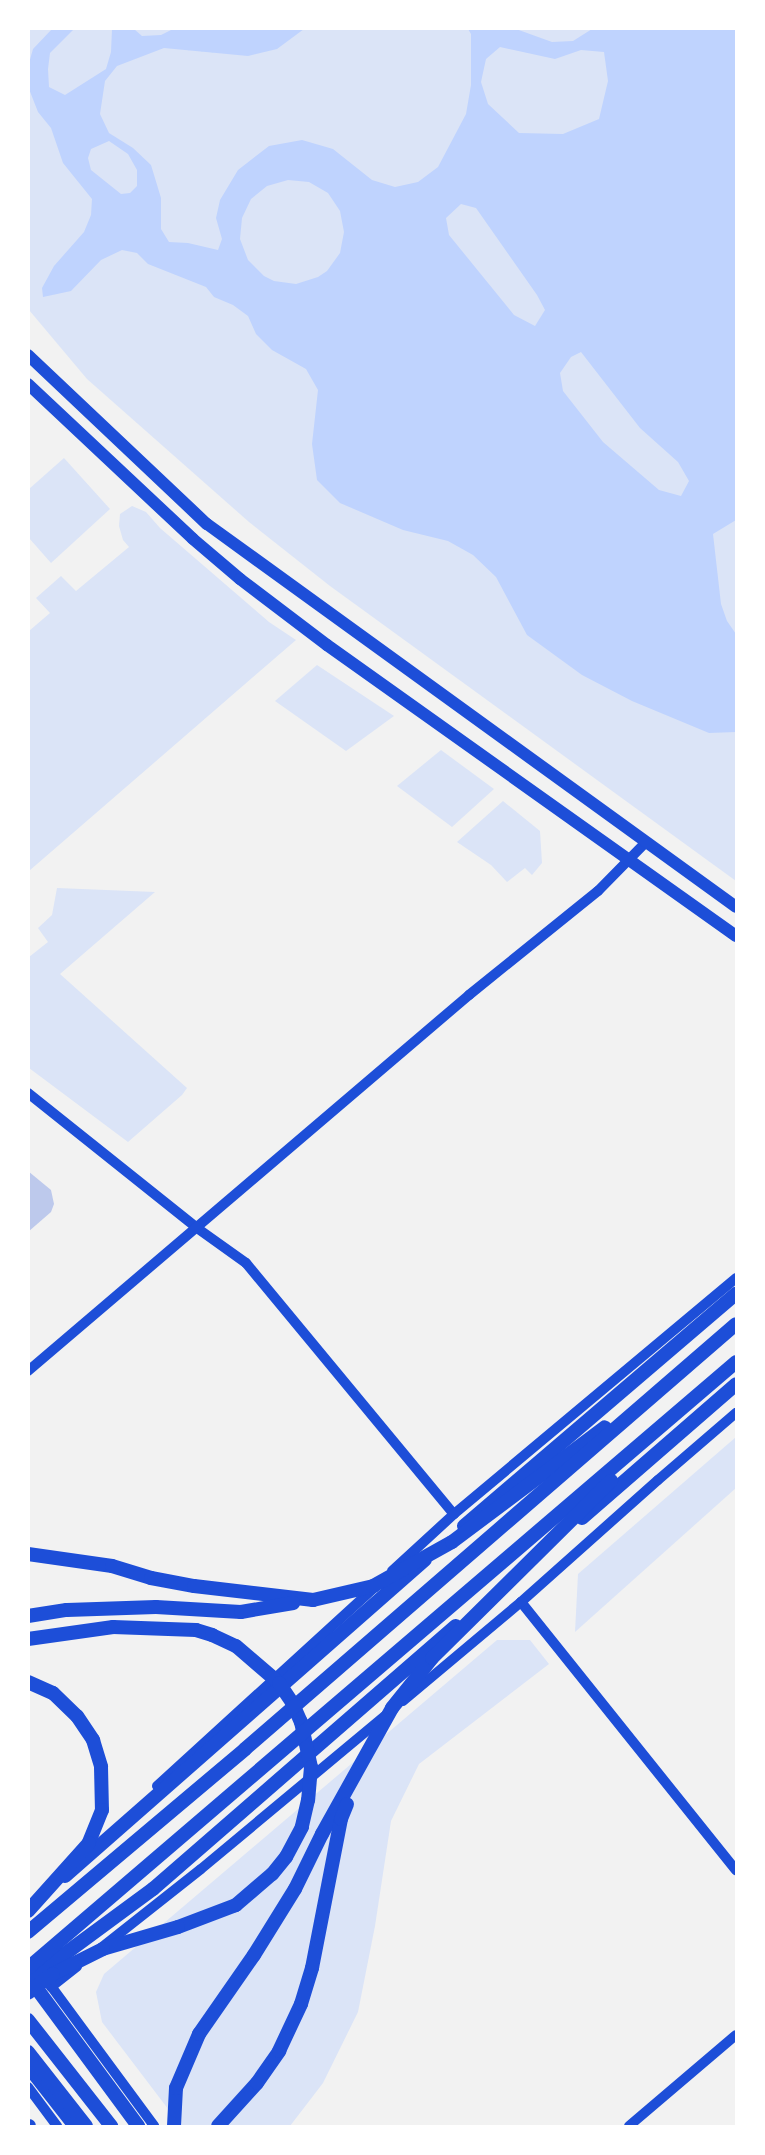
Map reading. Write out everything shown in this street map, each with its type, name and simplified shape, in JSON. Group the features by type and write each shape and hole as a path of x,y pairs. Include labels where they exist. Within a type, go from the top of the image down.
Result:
{"main road":[{"path":"28,355 215,530 736,907"},
{"path":"28,384 192,539 240,579 736,936"},
{"path":"28,1905 104,1844 456,1533 736,1294"},
{"path":"28,1932 245,1749 736,1324"},
{"path":"31,1979 736,1362"},
{"path":"28,1616 67,1610 156,1606 241,1612 313,1600 373,1586 452,1542 579,1446 668,1383"},
{"path":"31,1979 153,1889 736,1384"},
{"path":"174,2127 176,2088 198,2034 266,1936 361,1768 392,1708 432,1658 691,1402"},
{"path":"28,1554 112,1566 151,1578 194,1586 313,1600"},
{"path":"28,1639 113,1627 196,1630 236,1646 279,1683 292,1702 300,1722 311,1767 308,1800 302,1827 286,1857 272,1874 236,1905 178,1927 103,1948 53,1974 31,1979"},
{"path":"28,1682 53,1693 76,1716 93,1740 101,1767 102,1810 89,1843 28,1911"},
{"path":"218,2127 258,2083 279,2051 301,2004 314,1960 341,1819 361,1768"},
{"path":"31,1979 138,2127"},
{"path":"28,2020 111,2127"},
{"path":"28,2052 86,2127"},
{"path":"28,2066 75,2127"}],"street":[{"path":"28,1371 630,861 645,843"},
{"path":"28,1093 197,1228 246,1263 454,1514"},
{"path":"28,1905 454,1514 736,1278"},
{"path":"51,1987 201,1869 521,1602 736,1413"},
{"path":"521,1602 736,1870"},
{"path":"28,1959 31,1979 51,1987 154,2127"},
{"path":"629,2127 736,2035"},
{"path":"28,2087 57,2127"}],"shaded area":[{"path":"28,29 736,29 736,881 330,586 249,522 87,379 29,310"},
{"path":"64,458 110,509 51,563 29,538 29,489"},
{"path":"132,506 146,512 160,528 269,622 296,640 29,871 29,631 50,613 36,598 61,576 76,591 129,547 123,540 119,526 120,514"},
{"path":"317,665 394,716 346,751 275,701"},
{"path":"441,750 494,789 452,827 397,786"},
{"path":"503,801 540,831 542,863 532,875 525,868 507,882 491,865 457,842"},
{"path":"57,888 155,892 60,974 187,1088 128,1142 29,1068 29,957 48,942 38,928 52,915"},
{"path":"736,1437 736,1488 575,1632 578,1574"},
{"path":"497,1640 530,1640 549,1664 419,1764 391,1821 375,1926 358,2012 323,2083 290,2126 181,2126 102,2022 96,1992 104,1974"}],"water":[{"path":"52,29 74,29 50,53 49,87 65,95 106,69 111,52 112,29 134,29 142,36 161,35 173,29 304,29 277,49 248,56 164,48 117,66 105,81 100,114 109,133 133,148 151,165 161,198 161,229 169,242 188,243 218,250 222,239 216,218 220,200 238,170 269,146 302,140 333,149 372,180 395,187 418,182 438,167 466,114 471,85 471,34 468,29 516,29 552,42 573,41 592,29 736,29 736,520 713,534 721,604 727,621 736,634 736,732 709,733 632,701 582,675 527,635 496,577 473,555 448,541 403,530 340,503 317,480 312,444 318,390 306,369 272,350 256,334 248,316 233,305 214,297 206,287 148,264 137,253 122,250 101,260 71,291 43,297 42,288 54,266 84,232 91,215 92,199 63,163 51,128 38,112 29,89 29,63 33,49","holes":["500,47 555,59 581,50 604,52 608,81 599,119 563,134 519,133 488,104 481,82 486,59","109,141 128,154 137,170 137,186 130,193 121,194 91,170 88,158 91,149","288,180 309,182 328,193 340,211 344,232 340,253 327,271 318,277 296,284 274,281 264,276 248,260 240,239 242,218 251,199 267,186","461,204 476,208 545,310 535,326 514,315 449,235 446,218","581,352 640,428 678,462 689,481 681,496 659,490 603,442 563,391 560,373 571,357"]}],"building":[{"path":"28,1171 51,1190 54,1204 51,1212 28,1232"}]}
